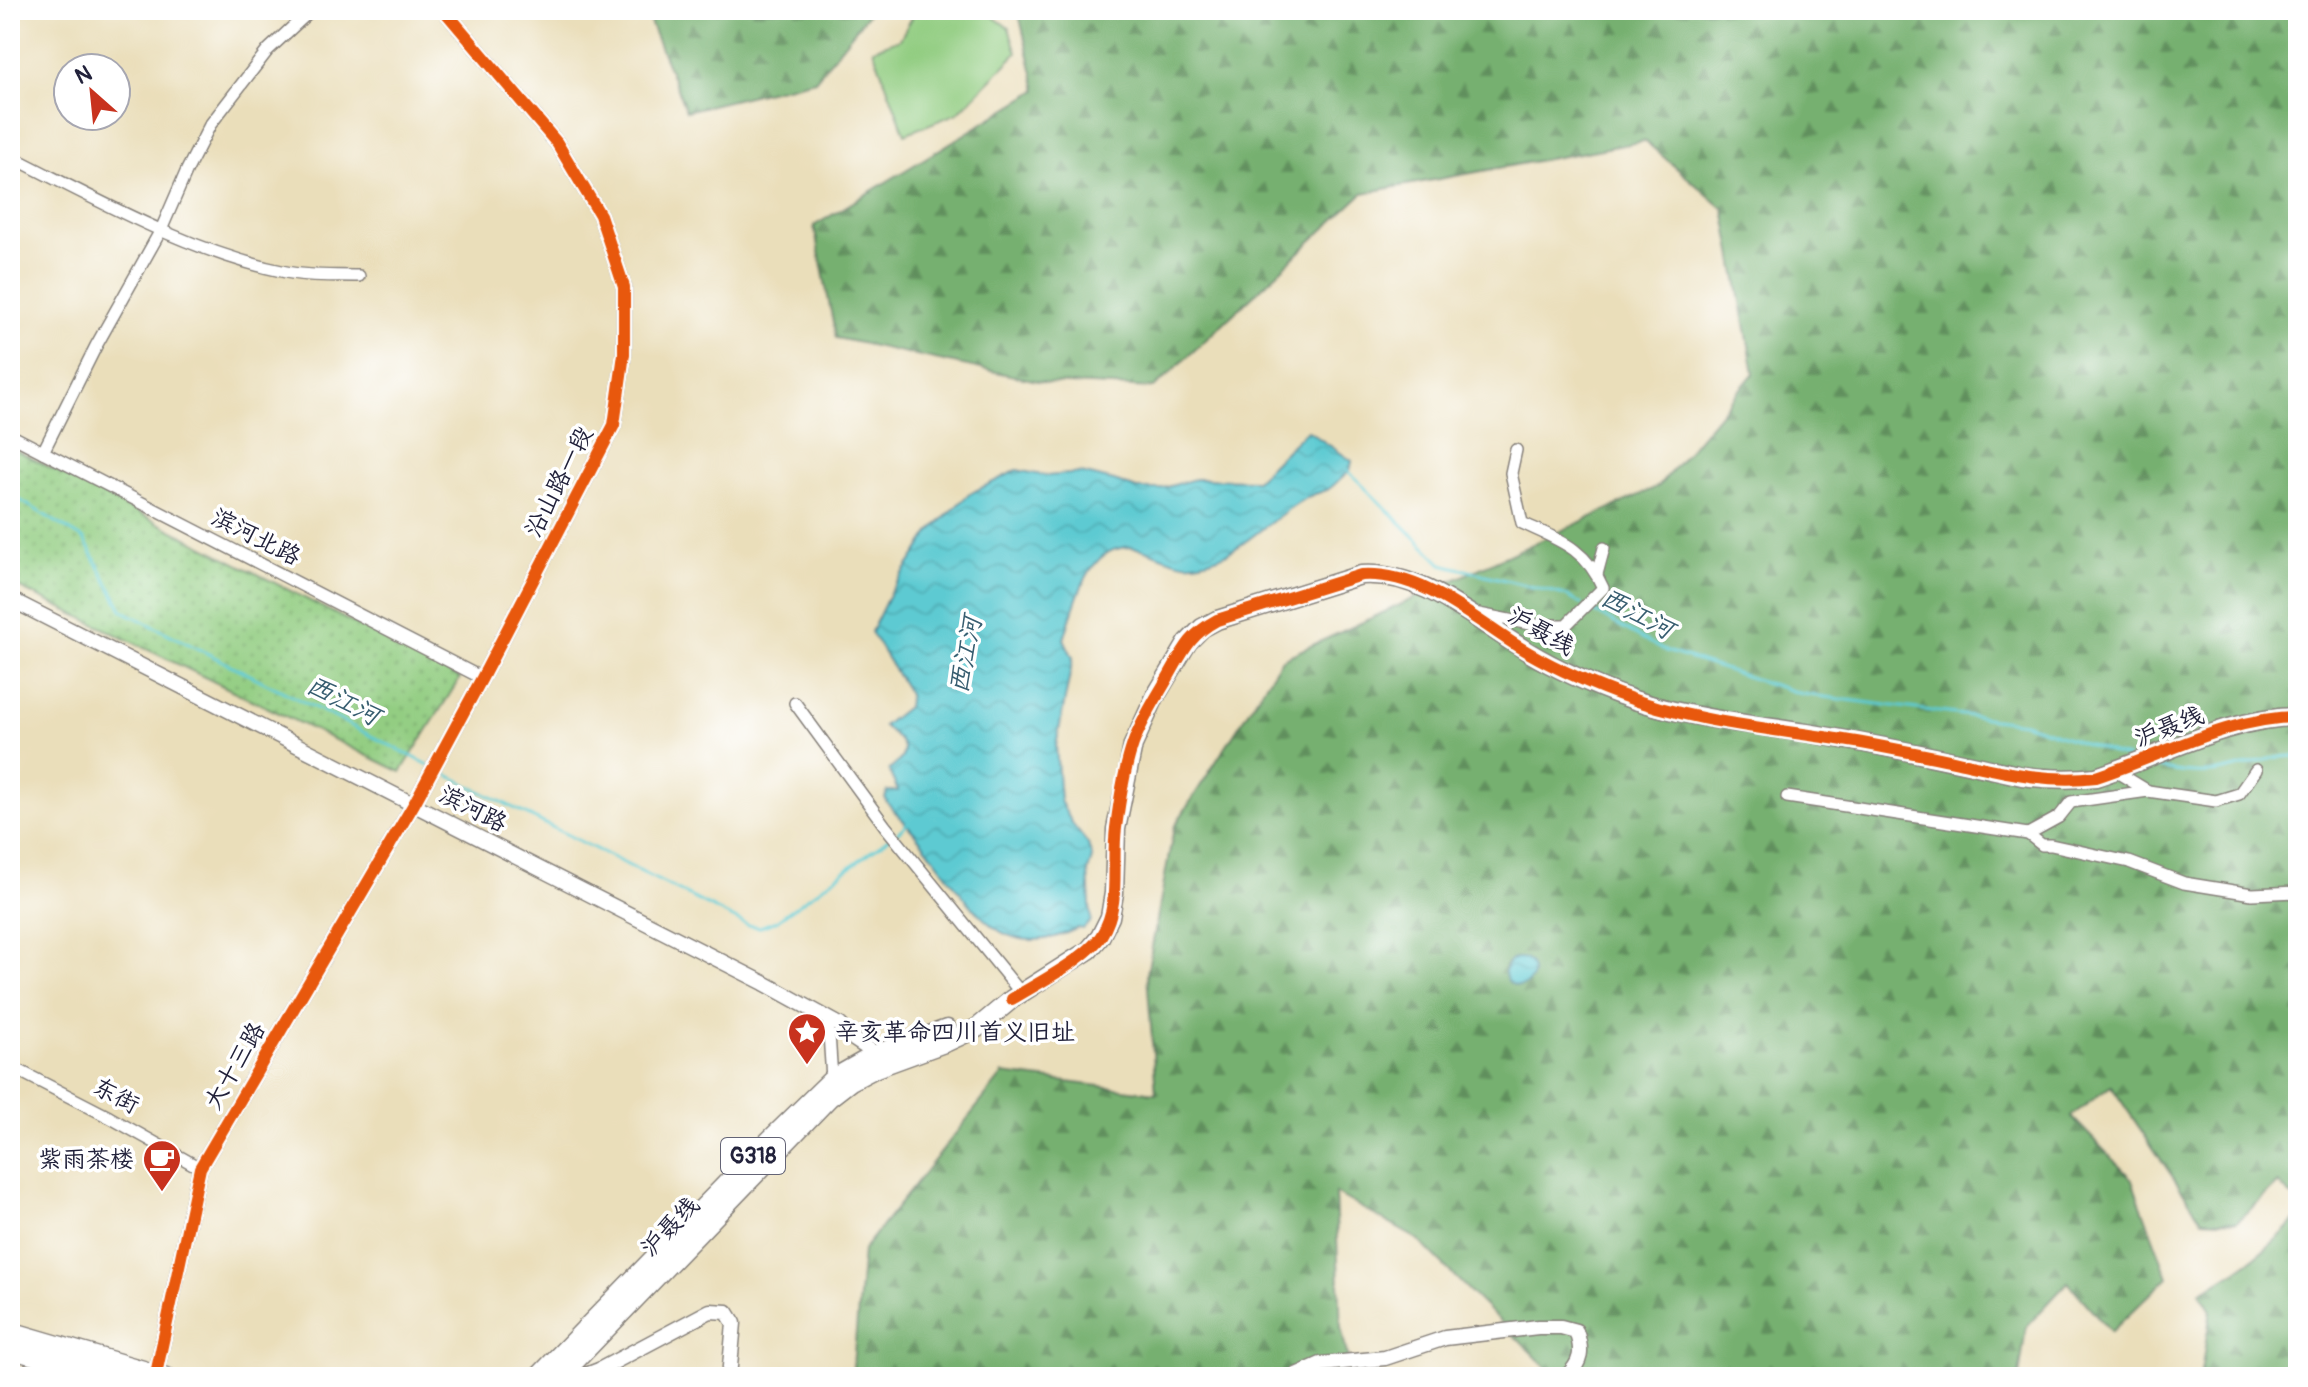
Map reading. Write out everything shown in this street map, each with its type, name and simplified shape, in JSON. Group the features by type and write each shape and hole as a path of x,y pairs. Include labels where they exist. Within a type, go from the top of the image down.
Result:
{"highway":[{"name":"沪聂线","path":"571,1376 829,1098 876,1061 977,1028 1016,996 1089,950 1110,917 1116,829 1133,745 1155,697 1188,642 1202,628 1217,620 1361,575 1398,577 1430,591 1560,669 1655,707 1922,754 2022,776 2096,777 2218,731 2255,722 2298,717"},
{"name":"G318","path":"538,1377 832,1079 876,1061"},
{"path":"10,1331 162,1376"},
{"path":"10,1349 108,1377"}],"street":[{"path":"43,452 96,346 161,230 210,125 268,50 311,10"},
{"name":"沿山路一段","path":"444,10 557,143 600,215 624,287 624,354 614,425 457,723"},
{"path":"10,156 161,230 244,262 288,273 359,276"},
{"name":"滨河北路","path":"10,435 482,678"},
{"path":"1465,611 1535,625 1566,625 1603,588 1597,574 1573,546 1522,523 1511,473 1516,450"},
{"path":"1597,574 1604,548"},
{"name":"滨河路","path":"10,599 828,1018 840,1025 876,1061"},
{"path":"795,703 1016,996"},
{"name":"大十三路","path":"162,1376 200,1168 414,804 457,723"},
{"path":"2122,768 2148,791"},
{"path":"2028,834 2059,817 2071,802 2148,791 2216,801 2239,794 2256,770"},
{"path":"1787,797 2028,834 2042,845 2129,862 2184,883 2252,894 2298,892"},
{"path":"828,1018 832,1079"},
{"name":"东街","path":"10,1066 200,1168"},
{"path":"571,1376 599,1370 710,1311 727,1312 734,1323 729,1377"},
{"path":"1292,1377 1321,1364 1385,1358 1445,1338 1561,1327 1576,1331 1582,1348 1575,1368 1566,1377"}],"green space":[{"path":"645,10 871,10 815,80 686,111"},
{"path":"984,10 1009,28 1017,53 958,113 905,134 873,49 900,39 914,14"},
{"path":"1018,10 2298,10 2298,1202 2278,1183 2237,1222 2202,1220 2111,1086 2071,1116 2131,1178 2168,1277 2111,1332 2068,1282 2026,1327 2019,1377 1556,1377 1417,1239 1335,1193 1341,1327 1352,1377 852,1377 863,1250 1003,1074 1156,1093 1147,974 1174,827 1282,659 1659,486 1754,373 1724,209 1645,141 1363,193 1154,388 1047,383 836,338 814,226 1037,90"},
{"path":"10,447 460,678 401,772 10,583"},
{"path":"2298,1217 2298,1352 2274,1377 2200,1377 2211,1311 2200,1292 2253,1259"}],"water":[{"path":"1307,430 1352,461 1350,471 1330,488 1307,497 1218,557 1197,563 1182,563 1128,547 1112,550 1099,559 1089,572 1074,605 1064,639 1073,658 1056,746 1060,801 1088,844 1092,858 1088,871 1091,921 1083,929 1051,938 1029,940 1009,936 992,926 976,911 885,799 887,791 898,791 889,771 904,751 900,741 883,726 907,707 909,694 871,632 890,593 932,530 969,494 1017,470 1047,476 1081,473 1137,489 1160,489 1195,479 1256,480"},
{"path":"1519,958 1529,962 1533,972 1529,982 1519,986 1509,982 1505,972 1509,962"}],"waterway":[{"name":"西江河","path":"1346,469 1442,564 1565,595 1581,604"},
{"name":"西江河","path":"10,494 84,539 123,611 429,765"},
{"name":"西江河","path":"1588,608 1663,650 1802,694 2024,723 2127,758"},
{"name":"西江河","path":"2149,765 2206,773 2279,757 2298,756"},
{"name":"西江河","path":"440,771 747,925 760,927 776,921 891,837"},
{"name":"西江河","path":"897,833 909,822"}],"cycle path":[{"path":"156,1374 200,1168 414,804 614,425 624,354 624,287 600,215 557,143 444,10"},
{"path":"1012,999 1084,953 1094,945 1107,924 1114,897 1117,818 1130,753 1145,717 1189,643 1217,620 1361,575 1404,580 1425,588 1543,661 1647,704 1708,719 1862,743 2026,776 2061,779 2096,777 2221,730 2246,723 2298,717"}],"place":[{"name":"辛亥革命四川首义旧址","path":"807,1066"},
{"name":"紫雨茶楼","path":"162,1193"}]}
